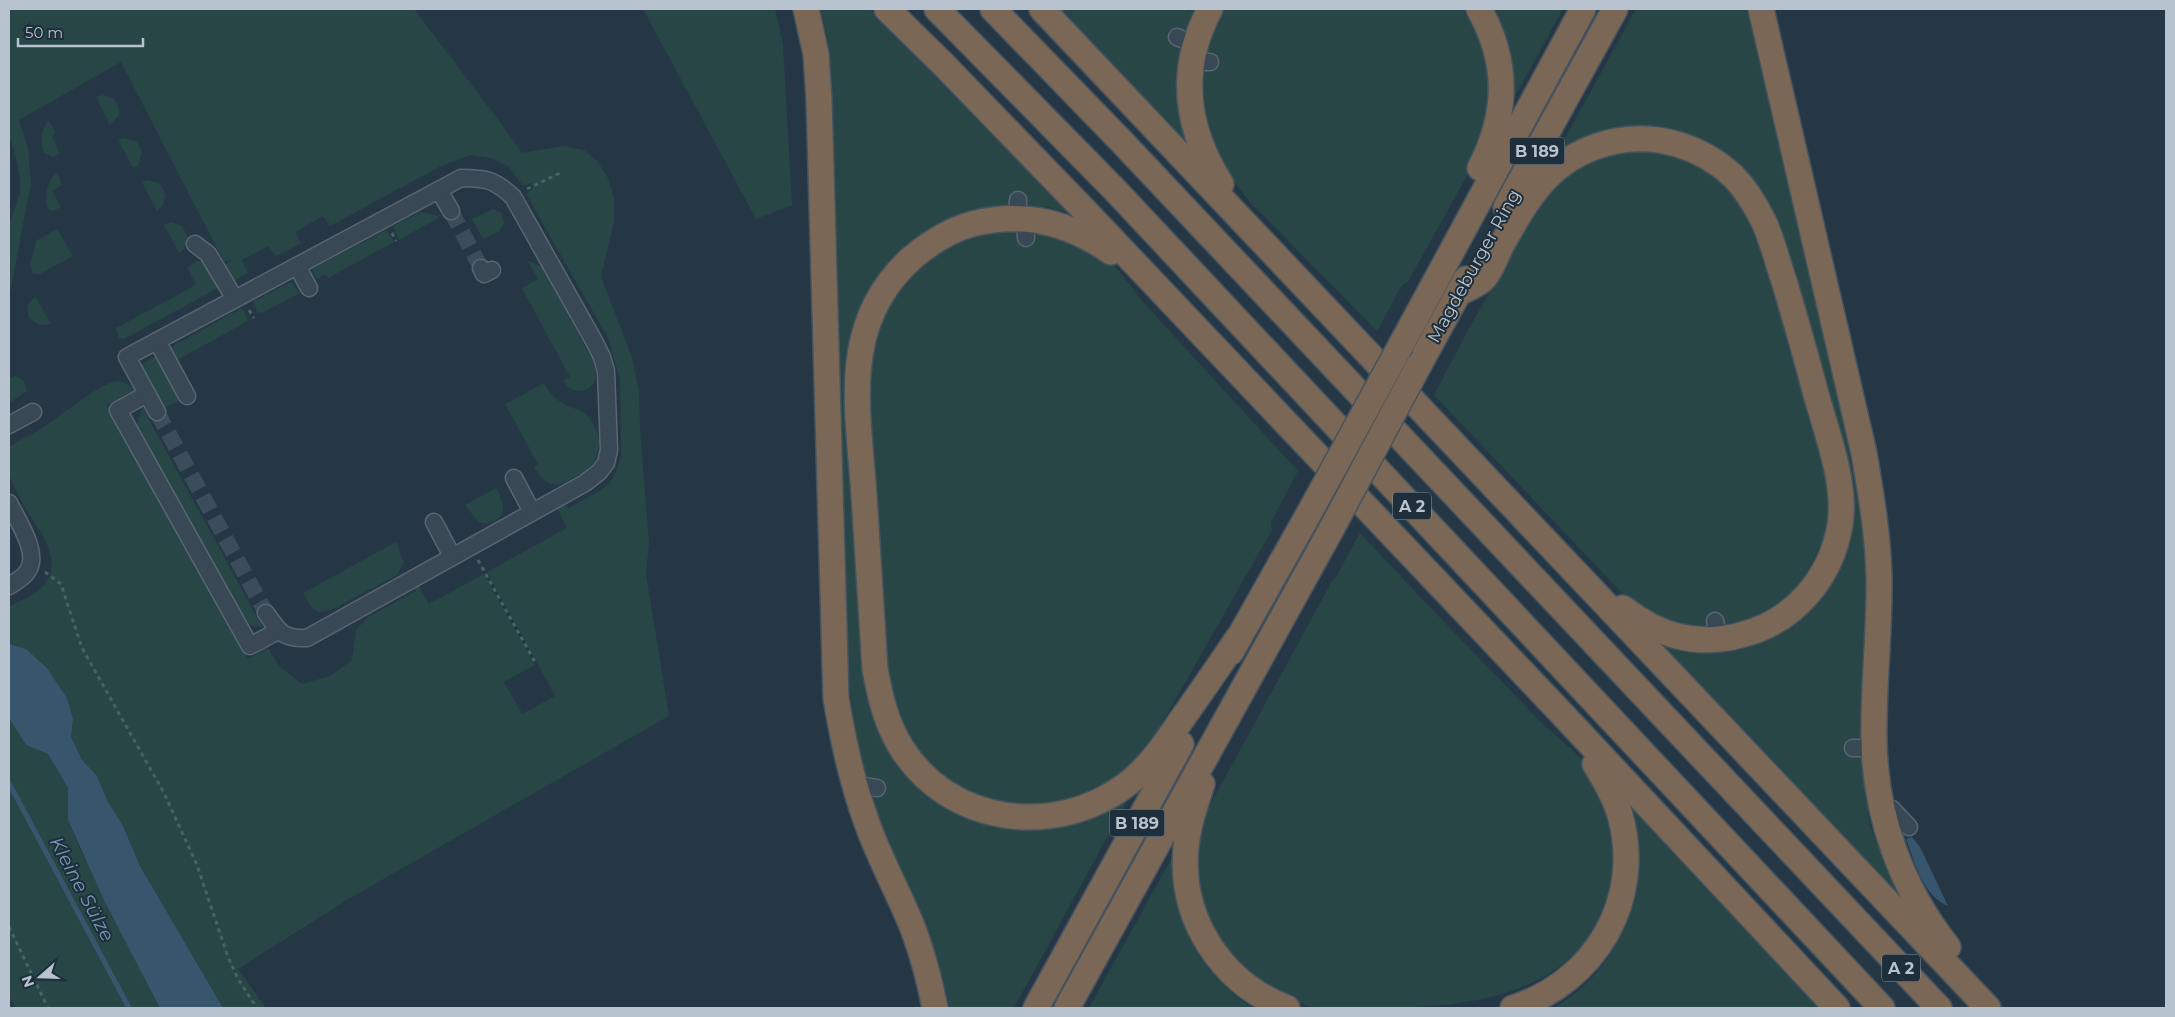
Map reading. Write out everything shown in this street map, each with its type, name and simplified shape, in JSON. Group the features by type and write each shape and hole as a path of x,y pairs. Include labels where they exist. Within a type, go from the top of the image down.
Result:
{"highway":[{"path":"806,9 816,54 820,117 834,675 841,730 865,786 873,840 913,930 928,977 935,1008"},
{"path":"887,9 943,64 1167,298 1565,717 1837,1008"},
{"name":"A 2","path":"937,9 1115,190 1882,1008"},
{"name":"A 2","path":"993,9 1136,156 1939,1008"},
{"path":"1042,9 1990,1008"},
{"path":"1210,9 1194,52 1190,101 1198,141 1205,157 1225,190 1266,244"},
{"path":"1440,271 1436,254 1484,160 1499,120 1501,101 1500,65 1491,33 1479,9"},
{"name":"Magdeburger Ring","path":"1238,638 1312,508 1584,9"},
{"name":"Magdeburger Ring","path":"1215,738 1332,528 1419,365 1615,9"},
{"path":"1761,9 1864,453 1874,514 1879,578 1864,748 1893,850 1918,902 1990,1008"},
{"path":"1459,293 1483,280 1526,203 1540,184 1570,159 1583,152 1617,141 1652,139 1677,144 1699,153 1720,165 1741,186 1764,224 1799,330 1838,474 1841,506 1840,522 1837,539 1825,571 1809,594 1797,606 1782,618 1761,629 1717,630 1684,638 1652,628 1572,568"},
{"path":"1167,298 1112,253 1085,235 1058,224 1021,219 996,219 962,228 941,237 905,265 886,288 868,320 860,348 858,396 875,669 885,713 894,736 908,758 926,777 969,805 994,813 1021,818 1037,818 1075,812 1093,805 1115,793 1136,777 1154,758 1238,638"},
{"name":"B 189","path":"1036,1008 1238,638"},
{"path":"1513,1008 1553,991 1570,979 1587,963 1610,926 1621,894 1625,875 1626,846 1623,824 1616,803 1601,774 1565,717"},
{"path":"1215,738 1186,838 1185,867 1190,902 1209,946 1232,974 1256,993 1287,1008"},
{"name":"B 189","path":"1067,1008 1215,738"}],"street":[{"path":"157,412 127,357 462,178 484,178 503,187 513,197 594,341 602,356 606,371 609,433 609,450 606,463 599,472 585,483 307,638 294,639 278,631 266,613"},
{"path":"439,190 450,211"},
{"path":"195,244 208,254 235,299"},
{"path":"297,266 308,288"},
{"path":"157,341 187,396"},
{"path":"147,394 118,410 250,646 278,631"},
{"path":"9,425 33,412"},
{"path":"514,478 532,512"},
{"path":"9,503 30,547 32,558 27,572 9,586"},
{"path":"434,522 452,556"},
{"path":"1885,821 1892,809 1909,827"}],"path":[{"path":"513,197 562,172"},
{"path":"470,546 536,664"},
{"path":"30,566 46,573 61,584 82,648 173,810 197,865 228,957 238,979 257,1008"},
{"path":"9,927 48,1008"}],"green space":[{"path":"9,9 414,9 522,153 563,146 584,150 597,161 607,176 614,197 614,222 601,277 632,357 639,392 649,543 646,574 669,716 347,900 238,969 266,1008 223,1008 140,866 123,826 107,800 97,776 82,761 71,737 73,719 67,698 47,668 26,649 9,644 9,607 41,588 49,578 52,567 48,546 24,506 9,475 9,448 38,431 100,388 117,381 126,384 134,390 107,405 248,659 268,648 280,667 302,684 330,676 352,660 356,630 368,617 416,591 413,587 418,585 429,604 484,574 535,665 504,682 522,714 555,696 487,572 567,528 557,508 564,504 568,508 609,484 616,472 621,457 620,379 608,338 526,194 533,188 531,183 523,186 508,166 491,158 470,155 441,166 330,226 323,216 295,232 301,243 276,256 268,246 242,260 248,273 233,282 223,266 232,260 224,262 121,62 19,120 28,148 31,182 9,299 9,225 20,193 20,178 9,134"},
{"path":"643,9 775,9 783,44 792,205 756,219"},
{"path":"820,9 870,9 1079,220 1066,212 1048,207 1014,205 974,210 935,225 896,254 881,272 862,305 850,341 846,374 852,513 864,671 959,812 1128,799 1014,1008 950,1008 935,953 872,797 858,743 852,706 847,651 831,74 828,41"},
{"path":"1054,9 1198,9 1178,75 1179,108 1187,139 1183,142"},
{"path":"1222,9 1466,9 1476,25 1489,65 1489,110 1475,157 1465,179 1408,282 1402,285 1377,331 1249,201 1223,166 1206,130 1199,77 1215,22"},
{"path":"1491,9 1563,9 1513,100 1511,99"},
{"path":"1636,9 1748,9 1852,449 1866,530 1867,591 1862,737 1865,789 1870,825 1897,893 1894,895 1647,636 1785,629 1810,611 1836,579 1848,545 1770,206 1751,179 1729,158 1704,141 1676,131 1647,126 1617,128 1588,136 1558,151"},
{"path":"102,95 113,99 118,107 119,115 110,125 96,97"},
{"path":"49,121 56,133 52,136 60,153 53,157 44,153 42,144 44,127"},
{"path":"125,138 137,142 142,152 139,164 133,168 118,140"},
{"path":"1627,151 1660,153 1691,161 1716,177 1727,187 1742,206 1765,258 1825,473 1828,504 1827,522 1819,548 1804,577 1784,602 1773,611 1752,621 1732,627 1701,630 1673,625 1650,613 1622,593 1434,395 1468,330 1543,198 1567,174 1594,159"},
{"path":"57,173 62,185 52,191 61,207 53,211 48,209 46,195 51,180"},
{"path":"148,180 160,184 166,195 162,206 157,211 142,182"},
{"path":"493,209 502,213 504,223 499,231 483,239 472,219"},
{"path":"420,212 438,216 438,218 399,240 393,226"},
{"path":"171,222 182,226 188,237 184,249 179,253 164,225"},
{"path":"57,229 73,256 40,274 33,274 30,265 36,241"},
{"path":"387,230 394,242 328,278 325,274 317,279 312,269"},
{"path":"988,230 1051,232 1111,261 1144,303 1298,471 1271,522 1272,530 1158,730 1130,765 1112,780 1093,793 1054,805 1011,806 972,795 936,773 905,737 886,675 868,377 878,324 901,283 943,247"},
{"path":"197,261 203,261 220,287 124,339 119,338 116,328 196,285 187,267"},
{"path":"528,262 542,267 595,365 595,380 587,389 582,391 575,390 563,381 570,377 522,288 538,279"},
{"path":"288,283 292,283 300,293 262,313 257,312 253,302"},
{"path":"35,296 51,324 39,325 29,318 27,306"},
{"path":"240,309 244,311 248,321 175,361 169,348"},
{"path":"159,354 183,399 164,408 142,366 142,364"},
{"path":"17,376 24,381 27,391 9,403 9,378"},
{"path":"544,383 557,400 586,414 593,423 599,441 599,449 591,464 575,477 560,484 547,482 537,472 534,467 538,464 505,404"},
{"path":"143,406 263,628 244,624 136,426"},
{"path":"496,488 503,505 500,516 490,523 478,522 465,505"},
{"path":"1360,533 1536,717 1585,763 1597,781 1608,809 1616,834 1617,844 1611,888 1607,902 1587,940 1559,967 1525,986 1486,998 1445,1005 1402,1008 1318,1008 1286,998 1258,982 1234,961 1216,935 1203,906 1198,874 1199,842 1208,809"},
{"path":"396,542 404,562 397,575 329,611 318,612 310,605 303,593"},
{"path":"9,718 26,745 48,754 68,788 68,820 79,846 160,1008 16,1008 9,996"},
{"path":"1632,806 1821,1008 1553,1008 1577,992 1597,972 1614,948 1627,921 1635,893 1639,864 1637,835 1629,808"},
{"path":"1176,850 1179,904 1182,920 1188,935 1205,964 1216,977 1253,1008 1089,1008"}],"water":[{"path":"9,644 26,649 47,668 67,698 73,719 71,737 82,760 97,776 107,800 123,826 140,866 223,1008 160,1008 105,902 68,820 68,788 48,754 26,745 9,718"},
{"path":"1912,837 1920,847 1948,906 1932,895 1921,877 1906,839"}],"waterway":[{"name":"Kleine Sülze","path":"9,783 129,1008"}],"tunnel":[{"path":"451,211 481,268"},
{"path":"157,412 266,613"}]}
